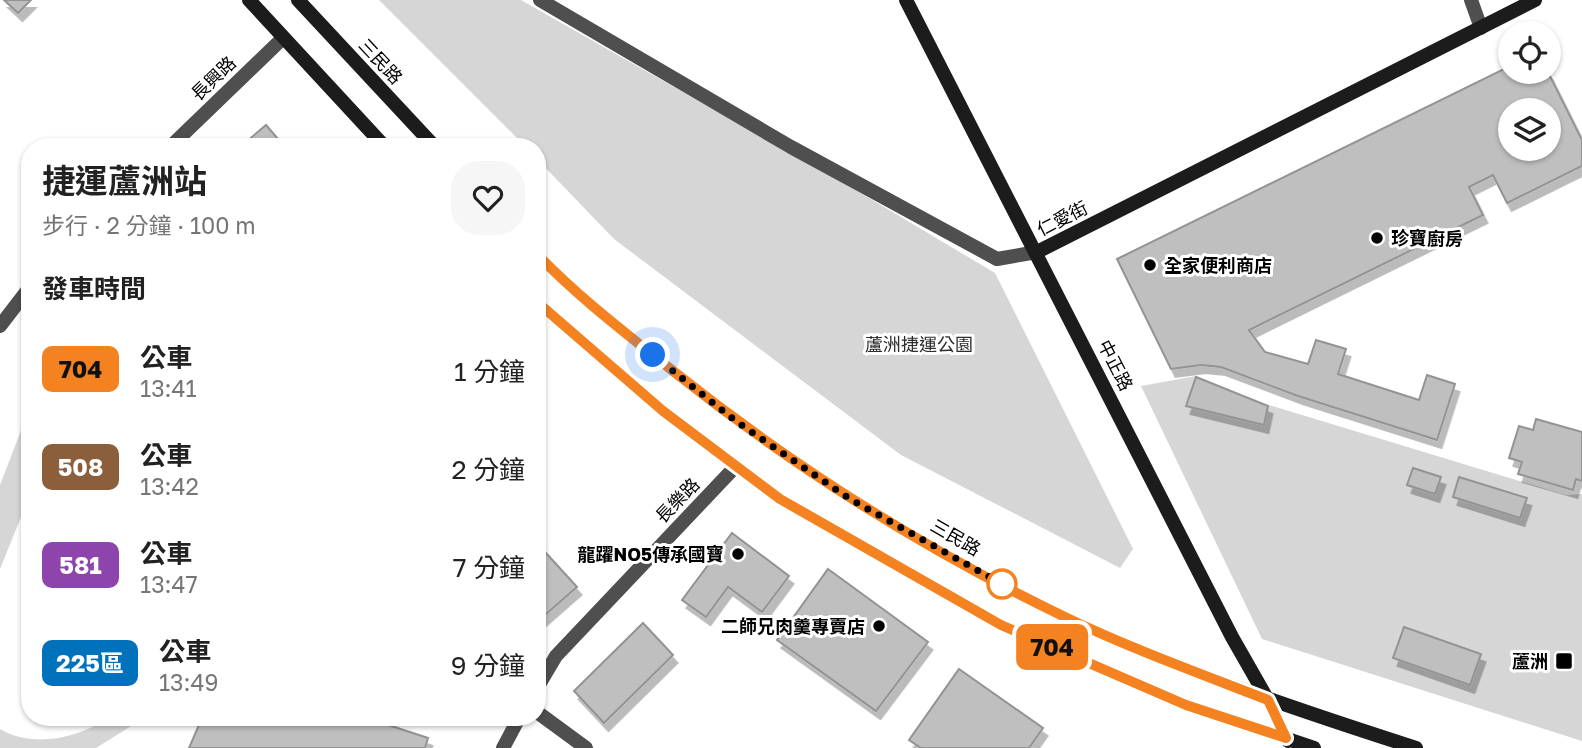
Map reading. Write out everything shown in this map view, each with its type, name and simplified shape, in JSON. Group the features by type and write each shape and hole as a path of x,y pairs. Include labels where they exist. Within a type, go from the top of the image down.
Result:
{"main road":[{"path":"249,0 377,138"},
{"name":"三民路","path":"299,0 427,138"},
{"name":"中正路","path":"906,0 1289,743"},
{"name":"仁愛街","path":"1037,253 1535,0"},
{"name":"三民路","path":"546,262 632,338 737,422 850,499 976,571 1068,618 1268,700 1416,748"},
{"path":"546,310 663,411 780,499 1001,625 1186,705 1289,743 1314,748"}],"street":[{"name":"仁愛街","path":"540,0 791,146 997,259 1037,253"},
{"path":"1471,0 1481,28"},
{"name":"長興路","path":"179,138 283,38"},
{"path":"0,326 21,299"},
{"name":"長樂路","path":"546,673 556,656 736,466"},
{"path":"546,719 586,748"},
{"path":"503,748 515,726"}],"green space":[{"name":"蘆洲捷運公園","path":"379,0 521,0 869,198 995,273 1133,549 1120,568 901,455 614,239 546,168 546,138 517,138"},
{"path":"1196,376 1269,405 1566,495 1582,494 1582,741 1262,639 1141,386"},
{"path":"21,430 21,517 0,569 0,485"},
{"path":"94,726 131,726 96,748 0,748 0,729 13,735 40,739 69,736"}],"building":[{"path":"4,0 31,0 18,13"},
{"path":"1498,72 1498,84 1554,84 1561,98 1582,140 1582,166 1507,203 1493,175 1469,187 1483,215 1249,330 1265,352 1308,364 1316,340 1346,349 1338,374 1419,400 1427,375 1455,384 1437,440 1298,396 1221,367 1201,365 1171,369 1117,259"},
{"path":"266,125 277,138 251,138"},
{"path":"1196,377 1268,406 1264,425 1186,406"},
{"path":"1536,419 1582,432 1582,481 1576,479 1573,490 1518,474 1522,462 1509,458 1519,426 1533,430"},
{"path":"1413,468 1441,477 1435,494 1407,485"},
{"path":"1459,477 1527,498 1520,518 1453,497"},
{"name":"龍躍NO5傳承國寶","path":"732,533 789,576 762,612 728,587 706,617 682,600"},
{"path":"546,553 577,587 546,614"},
{"path":"828,569 928,642 876,711 777,640"},
{"path":"643,623 673,655 604,723 574,691"},
{"path":"1404,627 1481,654 1470,685 1393,658"},
{"path":"959,669 1043,728 1029,748 921,748 909,740"},
{"path":"199,726 391,726 428,738 425,748 189,748"}],"bus line":[{"name":"704","path":"546,263 632,338 737,422 850,499 976,571 1068,618 1268,700 1286,738 1186,705 1001,625 780,499 663,411 546,310"}],"place":[{"name":"珍寶廚房","path":"1377,238"},
{"name":"全家便利商店","path":"1150,265"},
{"name":"龍躍NO5傳承國寶","path":"738,554"},
{"name":"二師兄肉羹專賣店","path":"879,626"},
{"name":"蘆洲","path":"1564,661"}],"route":[{"path":"653,355 737,422 850,499 1002,584"}]}
